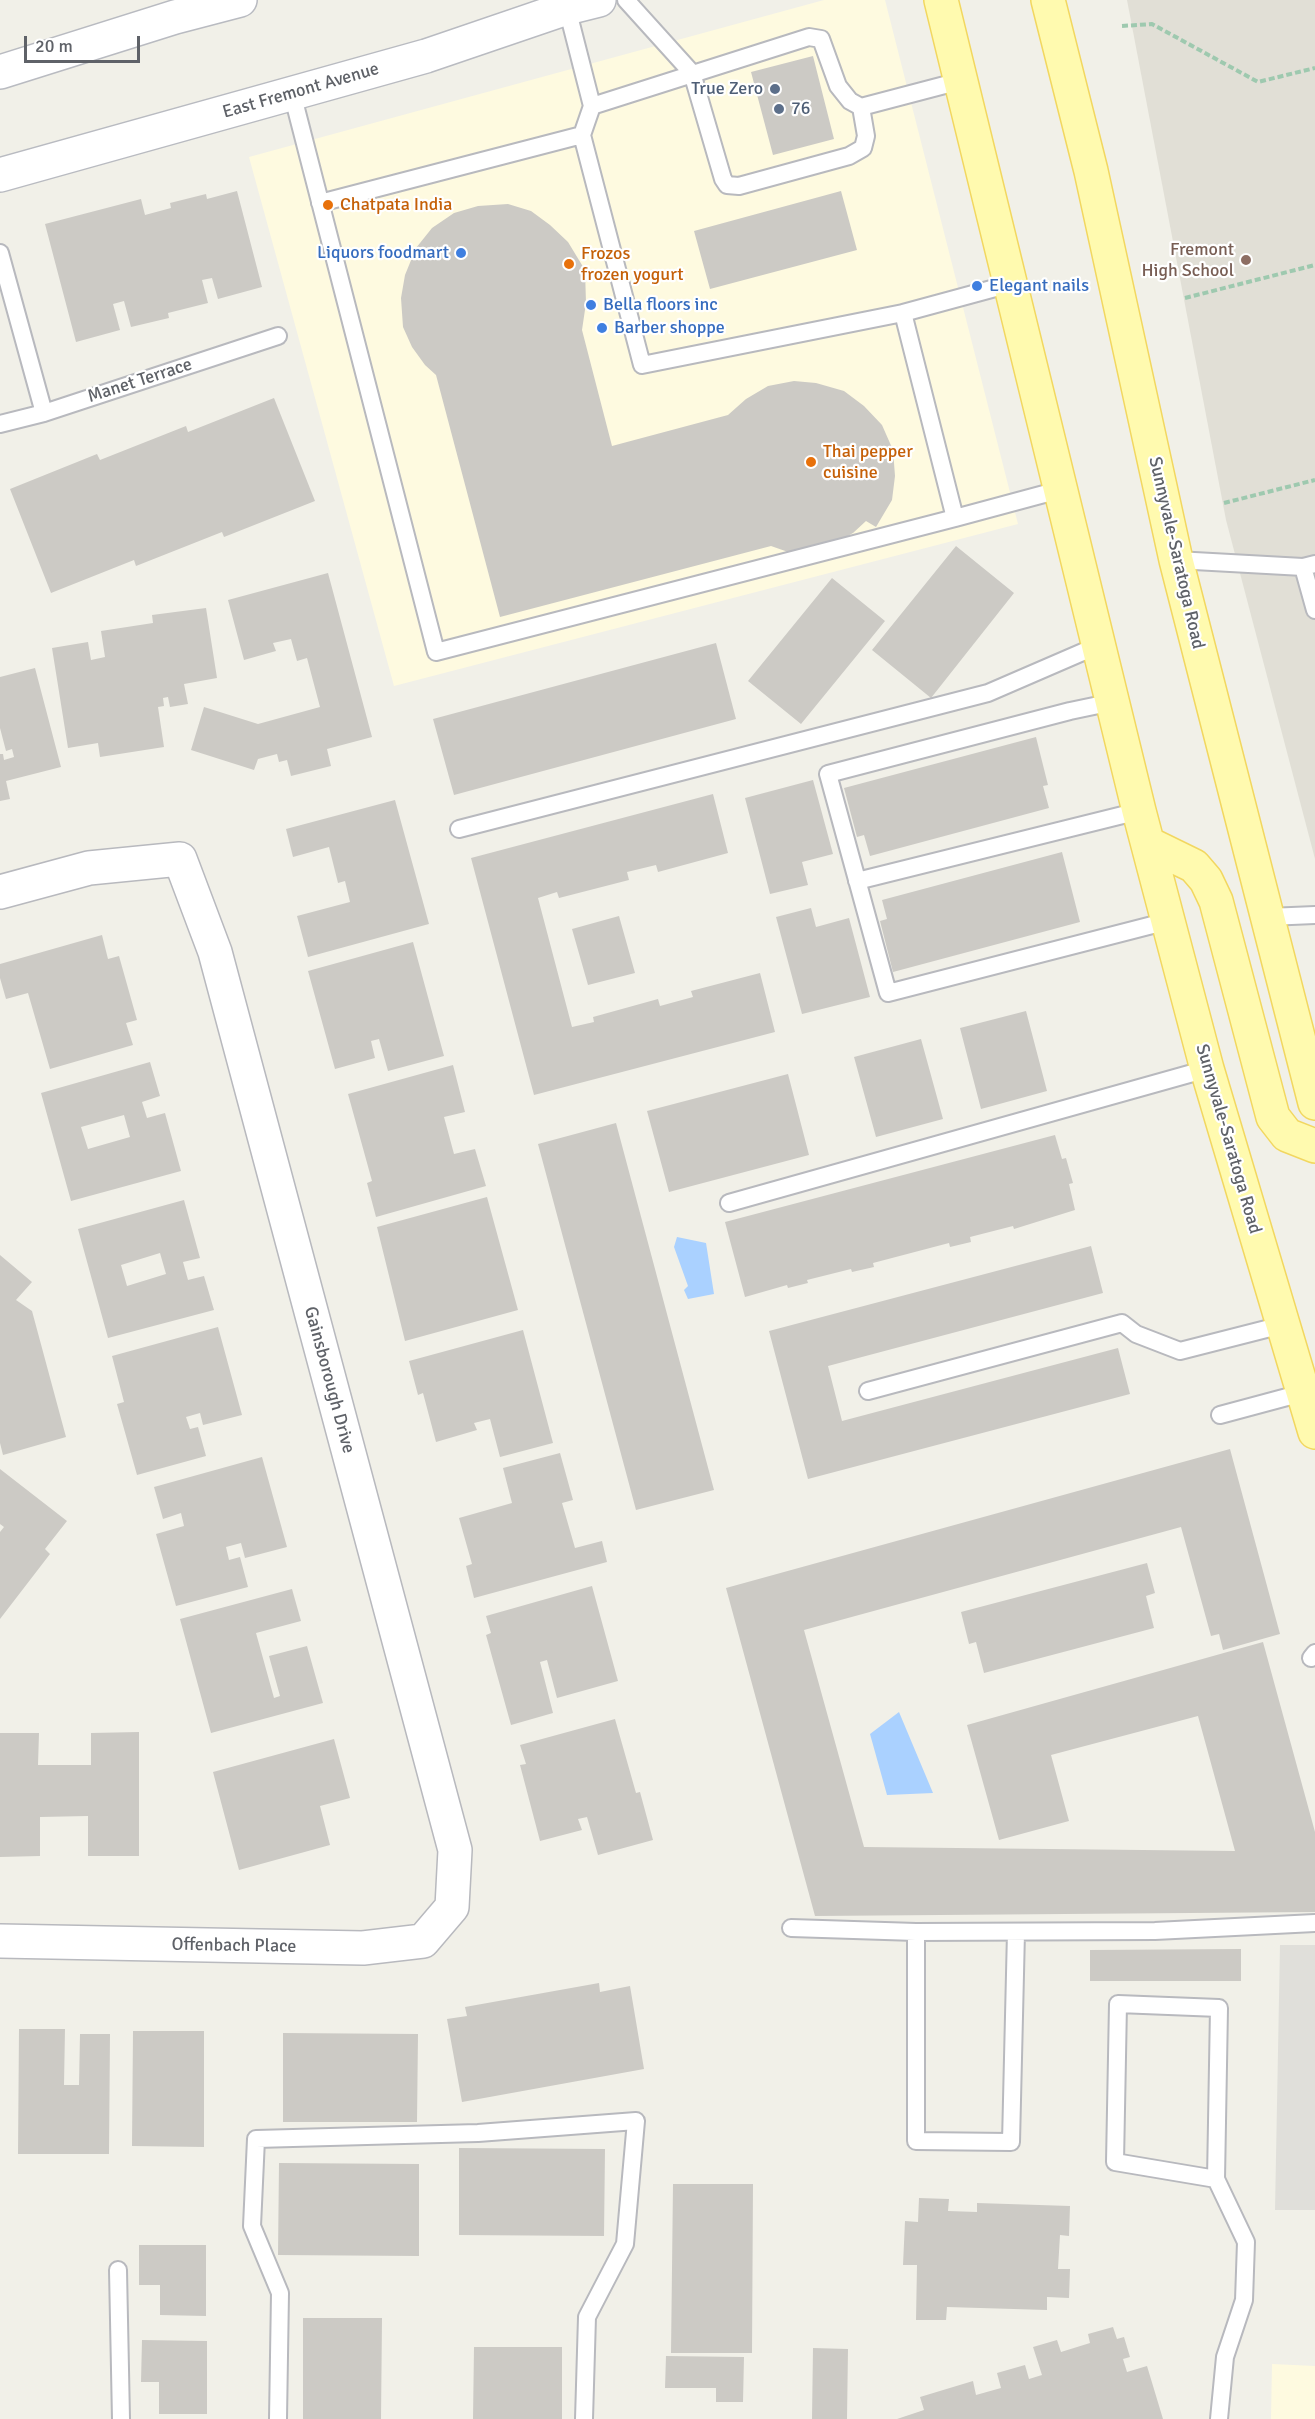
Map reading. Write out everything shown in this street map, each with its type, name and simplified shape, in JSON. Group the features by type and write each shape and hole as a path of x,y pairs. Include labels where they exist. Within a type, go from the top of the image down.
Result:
{"main road":[{"name":"Sunnyvale-Saratoga Road","path":"941,0 1059,490 1168,921 1207,1069 1315,1432"},
{"name":"Sunnyvale-Saratoga Road","path":"1048,0 1091,171 1176,560 1315,1103"},
{"path":"1149,844 1194,866 1206,880 1216,901 1273,1117 1287,1135 1315,1146"}],"street":[{"path":"0,72 175,17 240,0"},
{"name":"East Fremont Avenue","path":"0,175 426,56 567,8 599,0"},
{"name":"Gainsborough Drive","path":"0,892 89,868 180,859 215,952 455,1850 452,1907"},
{"name":"Offenbach Place","path":"0,1941 363,1948 423,1941 452,1907"}],"lane":[{"path":"626,0 692,73 723,179 727,185 739,186 849,156 863,148 866,136 861,107"},
{"path":"567,8 592,106 582,135 642,365 903,313 1010,284"},
{"path":"592,106 809,37 822,39 838,86 850,101 861,107 960,81"},
{"path":"292,93 436,652 1059,490"},
{"path":"320,203 582,135"},
{"path":"0,253 44,413"},
{"path":"903,313 955,518"},
{"name":"Manet Terrace","path":"0,424 44,413 278,336"},
{"path":"1176,560 1309,566 1315,610"},
{"path":"459,829 988,693 1099,645"},
{"path":"1113,702 1070,711 828,774 888,993 1168,921"},
{"path":"857,881 1140,811"},
{"path":"1268,917 1315,915"},
{"path":"729,1203 1207,1069"},
{"path":"868,1391 1122,1323 1136,1334 1180,1351 1282,1325"},
{"path":"1220,1415 1302,1393"},
{"path":"791,1928 916,1932 1155,1931 1315,1923"},
{"path":"916,1932 916,2141 1011,2142 1016,1932"},
{"path":"1216,2179 1115,2162 1118,2004 1219,2008 1216,2179 1246,2242 1244,2300 1225,2357 1219,2419"},
{"path":"278,2419 280,2293 252,2226 256,2139 477,2133 636,2121 625,2244 587,2317 584,2419"},
{"path":"118,2270 121,2419"}],"path":[{"path":"1122,26 1152,24 1258,82 1315,70"},
{"path":"1185,298 1315,265"},
{"path":"1224,503 1315,480"}],"shaded area":[{"path":"824,0 885,0 1018,524 394,686 249,157"},
{"name":"Fremont High School","path":"1127,0 1315,0 1315,859 1226,520"},
{"path":"1280,1945 1315,1945 1315,2210 1275,2210"},
{"path":"1272,2364 1315,2366 1315,2419 1271,2419"}],"water":[{"path":"677,1237 706,1243 714,1294 688,1299 684,1290 688,1286 674,1247"},
{"path":"899,1712 933,1793 887,1795 870,1734"}],"building":[{"path":"813,56 834,139 773,155 751,72"},
{"path":"237,191 262,287 218,299 212,278 202,280 208,303 168,313 169,318 131,327 124,301 113,304 120,330 76,342 45,224 141,199 145,215 171,208 170,203 206,194 207,199"},
{"path":"841,191 857,250 710,289 694,231"},
{"path":"508,204 531,211 550,225 568,242 585,270 586,303 582,330 612,446 728,415 746,399 768,386 794,381 816,383 844,391 864,406 882,425 893,450 895,476 892,500 876,527 866,521 853,533 833,544 791,553 771,546 500,617 436,375 425,365 412,347 403,327 401,298 405,275 416,248 432,228 454,213 478,206"},
{"path":"274,398 315,501 224,537 222,532 136,566 134,560 51,593 10,489 97,454 100,460 186,426 188,432"},
{"path":"956,546 1014,593 931,698 872,650"},
{"path":"328,573 372,737 327,749 331,766 291,776 287,760 279,762 277,754 258,759 254,770 191,750 204,707 258,724 320,707 307,658 297,661 291,639 273,643 276,651 244,660 228,600"},
{"path":"832,578 885,621 801,724 748,681"},
{"path":"206,608 217,678 184,684 188,704 170,707 168,697 163,698 164,706 158,707 164,747 100,757 98,743 68,748 52,648 88,642 91,660 105,657 101,631 153,623 152,615"},
{"path":"716,643 736,719 454,795 433,719"},
{"path":"35,668 61,767 6,781 10,799 0,801 0,754 3,754 4,760 14,757 12,749 6,751 0,728 0,677"},
{"path":"1036,737 1048,785 1043,786 1049,808 870,856 864,835 857,837 844,788"},
{"path":"813,780 833,854 802,862 808,885 770,894 745,798"},
{"path":"713,794 728,853 658,872 656,865 627,872 629,880 559,898 557,892 538,898 572,1027 594,1022 593,1017 658,999 660,1006 693,997 691,991 760,973 775,1032 534,1095 471,858"},
{"path":"395,800 429,924 308,957 297,916 350,902 345,881 338,883 329,847 293,857 286,829"},
{"path":"1062,852 1080,922 893,972 880,921 887,919 882,900"},
{"path":"811,908 816,927 849,918 870,997 802,1014 776,917"},
{"path":"619,916 635,973 588,985 572,929"},
{"path":"102,935 108,959 119,956 137,1020 126,1023 133,1045 50,1069 28,993 6,999 0,978 0,964"},
{"path":"413,942 444,1056 388,1071 379,1039 371,1041 375,1058 335,1069 308,971"},
{"path":"1026,1011 1047,1091 981,1109 960,1028"},
{"path":"921,1039 943,1119 876,1137 854,1057"},
{"path":"150,1062 160,1096 142,1102 147,1118 165,1113 181,1171 71,1201 41,1093","holes":["124,1115 130,1137 88,1149 81,1127"]},
{"path":"453,1065 465,1112 444,1117 454,1154 475,1149 486,1186 376,1217 367,1183 372,1181 348,1094"},
{"path":"788,1074 809,1155 669,1192 647,1111"},
{"path":"616,1123 714,1490 636,1510 538,1144"},
{"path":"1055,1135 1062,1159 1066,1158 1073,1183 1069,1184 1075,1210 1014,1229 1013,1226 970,1237 971,1242 950,1247 949,1243 873,1263 874,1267 852,1272 851,1269 807,1280 808,1283 788,1288 787,1285 745,1297 725,1222"},
{"path":"487,1197 518,1310 405,1341 377,1227"},
{"path":"184,1200 200,1258 183,1262 188,1280 204,1276 214,1310 108,1338 78,1229","holes":["160,1253 166,1274 127,1286 121,1265"]},
{"path":"1091,1246 1103,1293 828,1366 842,1421 1118,1348 1130,1394 808,1479 769,1331"},
{"path":"0,1255 32,1282 16,1300 32,1311 66,1437 3,1455 0,1443"},
{"path":"218,1327 242,1415 203,1425 200,1413 186,1417 190,1429 198,1427 206,1456 137,1475 117,1404 124,1402 112,1356"},
{"path":"523,1330 553,1443 500,1457 490,1419 474,1423 477,1430 436,1442 423,1393 418,1395 409,1361"},
{"path":"1230,1449 1280,1634 1223,1650 1219,1634 1211,1636 1181,1527 804,1630 864,1847 1235,1851 1198,1716 1051,1755 1069,1821 999,1840 967,1725 1263,1642 1315,1832 1315,1912 815,1916 726,1588"},
{"path":"560,1453 573,1500 562,1503 575,1548 602,1541 607,1562 474,1598 466,1566 472,1564 459,1518 512,1503 503,1468"},
{"path":"262,1457 287,1547 245,1558 241,1543 226,1547 229,1560 240,1557 248,1587 176,1606 156,1534 184,1526 181,1513 163,1519 154,1487"},
{"path":"0,1469 67,1521 45,1549 50,1554 0,1619 0,1532 4,1527 0,1524"},
{"path":"1147,1563 1155,1593 1146,1596 1154,1628 984,1673 976,1642 969,1644 961,1612"},
{"path":"592,1586 618,1681 557,1698 547,1660 540,1662 553,1713 511,1725 486,1635 491,1633 486,1616"},
{"path":"292,1589 301,1621 256,1633 274,1698 280,1696 269,1656 307,1646 323,1703 211,1733 180,1619"},
{"path":"615,1719 636,1793 640,1792 653,1840 598,1855 587,1817 578,1819 582,1830 540,1841 520,1765 526,1764 520,1745"},
{"path":"139,1732 139,1856 88,1856 88,1816 40,1817 40,1856 0,1857 0,1733 39,1733 38,1765 91,1765 91,1733"},
{"path":"334,1739 350,1798 320,1806 330,1845 239,1870 213,1772"},
{"path":"1241,1949 1241,1981 1090,1981 1090,1950"},
{"path":"599,1983 600,1992 630,1986 644,2069 462,2102 447,2019 467,2016 465,2007"},
{"path":"19,2029 65,2029 64,2085 79,2085 80,2034 110,2034 109,2154 18,2154"},
{"path":"133,2031 204,2031 204,2147 132,2146"},
{"path":"283,2033 418,2034 417,2122 283,2122"},
{"path":"459,2148 605,2149 604,2236 459,2235"},
{"path":"279,2163 419,2164 419,2256 278,2255"},
{"path":"673,2184 753,2184 752,2353 671,2353"},
{"path":"919,2198 949,2199 948,2211 977,2212 977,2203 1070,2206 1069,2236 1060,2235 1058,2269 1070,2269 1069,2298 1047,2297 1047,2310 947,2307 946,2320 916,2320 917,2265 903,2265 905,2221 918,2222"},
{"path":"139,2245 206,2245 206,2316 160,2315 160,2285 139,2285"},
{"path":"303,2318 382,2318 381,2419 303,2419"},
{"path":"1113,2327 1117,2339 1124,2337 1130,2357 1123,2359 1127,2372 1147,2366 1163,2419 897,2419 924,2410 920,2397 973,2381 976,2395 1001,2388 997,2373 1025,2365 1029,2379 1042,2375 1033,2347 1057,2340 1061,2352 1090,2343 1088,2334"},
{"path":"142,2340 207,2341 207,2414 159,2414 159,2382 141,2382"},
{"path":"474,2347 562,2347 562,2419 473,2419"},
{"path":"813,2348 848,2349 847,2419 812,2419"},
{"path":"666,2356 744,2357 743,2402 716,2402 716,2388 665,2388"}],"place":[{"name":"True Zero","path":"775,89"},
{"name":"76","path":"779,109"},
{"name":"Chatpata India","path":"328,205"},
{"name":"Liquors foodmart","path":"461,253"},
{"name":"Fremont High School","path":"1246,260"},
{"name":"Frozos frozen yogurt","path":"569,264"},
{"name":"Elegant nails","path":"977,286"},
{"name":"Bella floors inc","path":"591,305"},
{"name":"Barber shoppe","path":"602,328"},
{"name":"Thai pepper cuisine","path":"811,462"}]}
